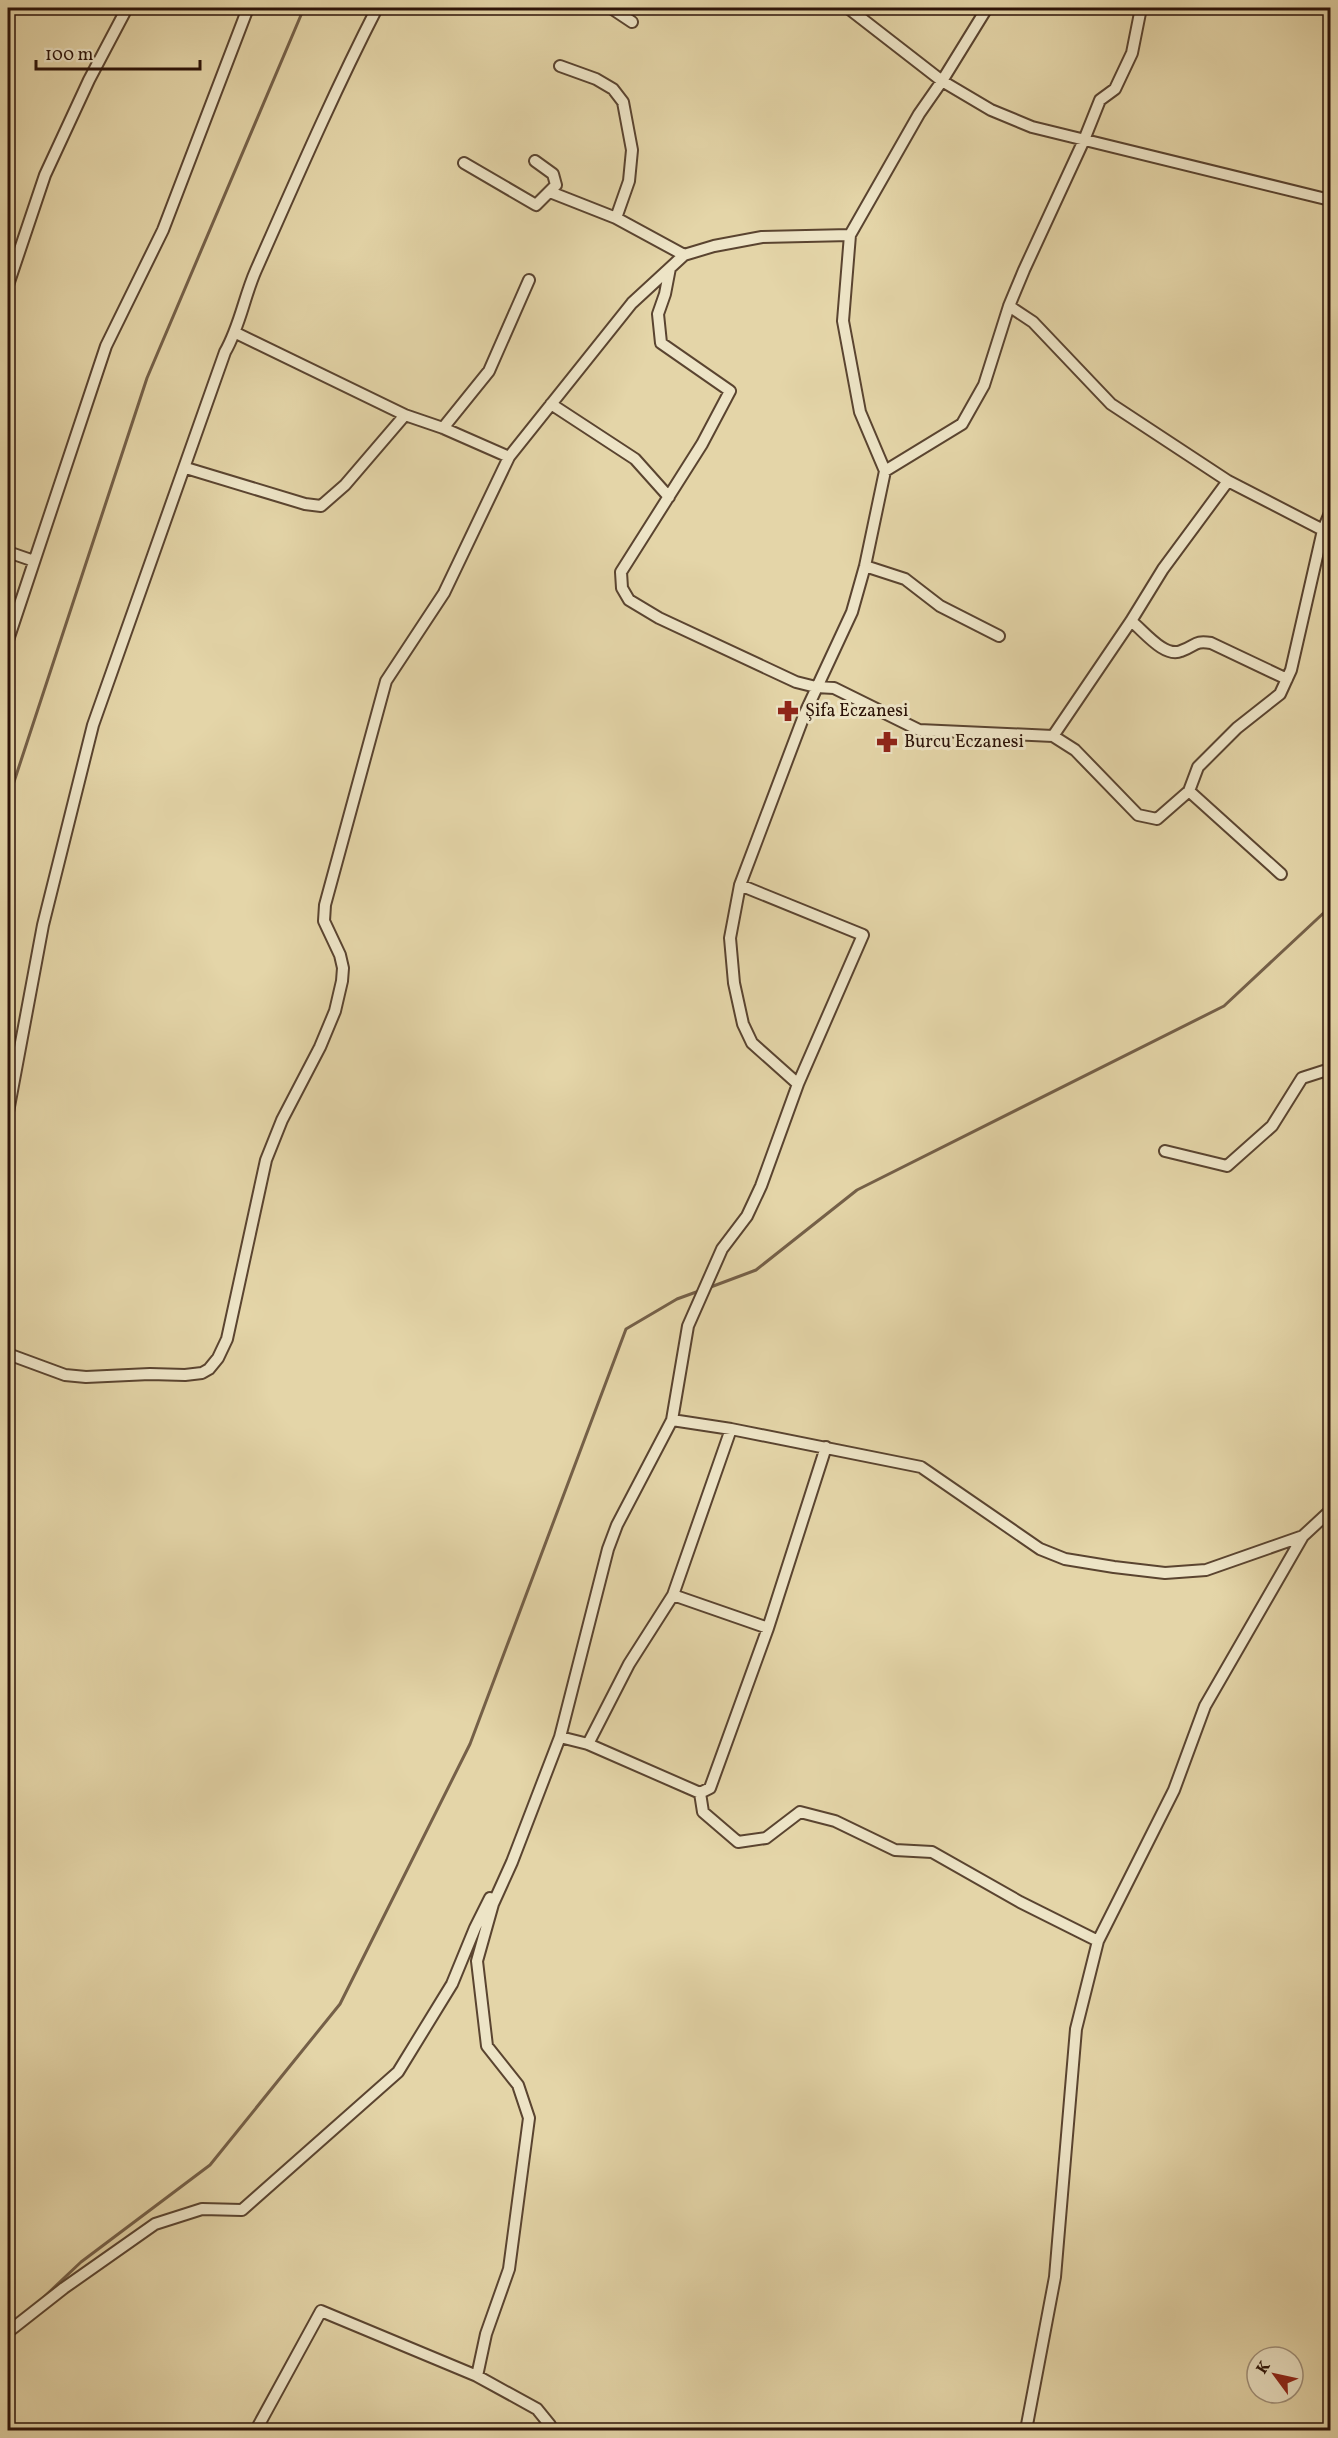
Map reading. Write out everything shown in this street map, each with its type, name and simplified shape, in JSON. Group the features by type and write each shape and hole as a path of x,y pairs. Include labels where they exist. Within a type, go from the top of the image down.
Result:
{"street":[{"path":"8,285 45,175 89,80 128,8"},
{"path":"8,640 106,346 163,230 248,8"},
{"path":"8,1112 43,925 93,725 186,468 225,351 236,333 248,288 340,81 377,8"},
{"path":"611,8 632,22"},
{"path":"848,8 942,81 991,110 1032,127 1330,200"},
{"path":"854,8 887,39"},
{"path":"798,1084 752,1043 743,1024 734,983 730,938 740,885 805,713 852,612 865,566 885,471 860,412 843,321 850,235 897,152 987,8"},
{"path":"885,471 962,424 984,386 1010,306 1100,100 1115,88 1132,53 1141,8"},
{"path":"560,66 605,84 613,89 623,102 632,150 629,181 616,218"},
{"path":"464,163 536,205 556,185 553,174 535,161"},
{"path":"550,192 616,218 684,255"},
{"path":"8,1354 65,1375 86,1377 150,1374 185,1376 202,1373 218,1358 227,1339 266,1160 282,1120 320,1047 334,1011 342,981 343,968 340,955 324,921 325,905 386,681 444,593 509,458 632,303 684,255 714,246 762,237 850,235"},
{"path":"670,268 658,314 661,342 730,391 702,444 621,572 622,588 629,600 659,618 796,682 816,687 834,688 919,730 1053,736 1075,750 1138,815 1157,819 1190,791 1198,767 1237,728 1280,694 1291,670 1323,530 1330,513"},
{"path":"443,428 489,370 529,280"},
{"path":"1010,306 1033,322 1111,404 1228,481 1323,530"},
{"path":"236,333 405,415 443,428 509,458"},
{"path":"551,404 635,459 669,497"},
{"path":"186,468 305,504 321,506 345,485 405,415"},
{"path":"1053,736 1131,621 1163,568 1228,481"},
{"path":"8,552 34,561"},
{"path":"865,566 905,579 940,606 999,636"},
{"path":"1131,621 1166,651 1179,652 1201,641 1211,643 1287,679"},
{"path":"1190,791 1281,874"},
{"path":"477,2376 486,2334 509,2269 529,2118 518,2085 487,2046 477,1960 493,1904 560,1737 608,1550 617,1526 672,1420 688,1326 722,1249 747,1216 761,1186 798,1084 863,935 740,885"},
{"path":"1165,1151 1227,1166 1272,1126 1302,1078 1330,1069"},
{"path":"672,1420 731,1429 921,1467 1040,1549 1065,1559 1114,1568 1165,1573 1206,1570 1303,1536"},
{"path":"588,1744 629,1664 673,1595 731,1429"},
{"path":"700,1793 710,1788 768,1628 826,1447"},
{"path":"1026,2430 1055,2277 1076,2029 1098,1941 1174,1790 1205,1706 1303,1536 1330,1511"},
{"path":"673,1595 768,1628"},
{"path":"560,1737 588,1744 700,1793"},
{"path":"700,1793 702,1812 738,1842 766,1838 800,1812 835,1821 895,1850 932,1852 1020,1902 1098,1941"},
{"path":"8,2332 64,2288 155,2224 202,2209 242,2210 398,2072 452,1984 475,1928 518,1846"},
{"path":"256,2430 321,2311 477,2376 537,2409 550,2426 549,2430"}],"waterway":[{"path":"8,800 147,378 304,8"},
{"path":"708,1288 756,1270 857,1190 1224,1006 1330,907"},
{"path":"44,2297 81,2262 210,2165 340,2004 470,1744 626,1329 677,1299 699,1291"}],"place":[{"name":"Şifa Eczanesi","path":"788,711"},
{"name":"Burcu Eczanesi","path":"887,742"}]}
